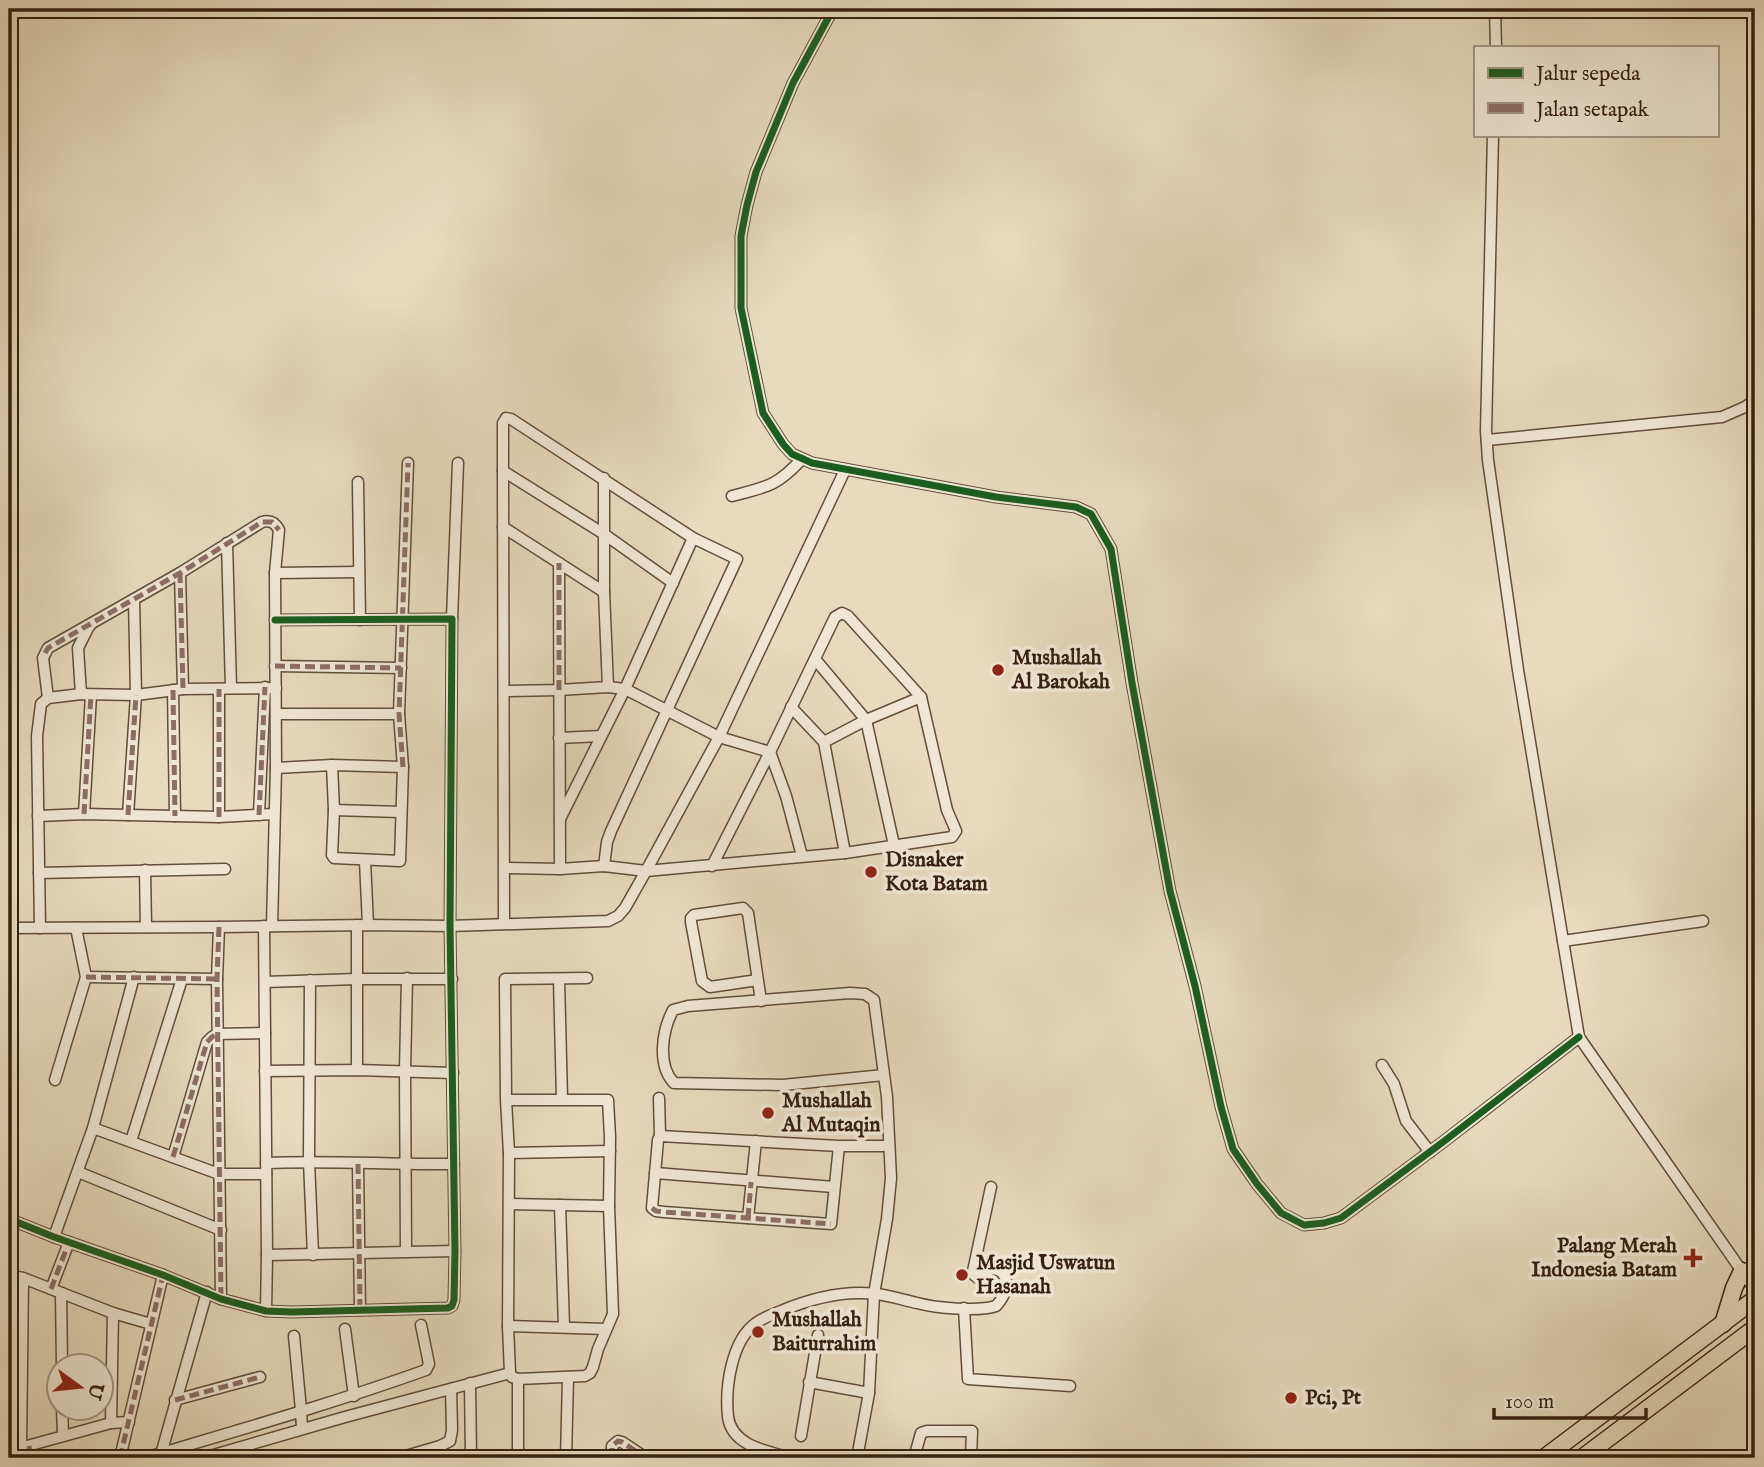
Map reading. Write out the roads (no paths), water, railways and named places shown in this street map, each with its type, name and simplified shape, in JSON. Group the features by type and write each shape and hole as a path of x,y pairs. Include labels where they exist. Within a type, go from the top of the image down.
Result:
{"highway":[{"path":"1723,1324 1734,1288 1745,1267"},
{"path":"1544,1458 1755,1299"},
{"path":"1582,1458 1755,1328"}],"street":[{"path":"833,9 793,83 756,172 740,236 741,308 763,413 792,454 812,463 996,497 1076,508 1091,514 1111,549 1170,891 1195,986 1221,1107 1233,1149 1257,1184 1281,1213 1304,1226 1341,1218 1579,1037"},
{"path":"1495,9 1496,46"},
{"path":"1493,136 1487,440 1490,473 1518,670 1579,1037 1745,1267 1755,1290"},
{"path":"1487,440 1722,417 1755,400"},
{"path":"504,924 503,423 506,418 604,478 693,538 737,559 611,831 604,866"},
{"path":"732,496 771,485 788,474 802,459"},
{"path":"332,765 334,858 400,861 403,767 400,715 408,463"},
{"path":"9,1219 221,1299 266,1311 452,1306 455,1251 450,926 452,619 457,463"},
{"path":"9,928 450,926 608,921 618,916 646,872 719,737 845,470"},
{"path":"503,471 604,534 673,583"},
{"path":"604,478 604,592 608,687"},
{"path":"358,482 360,620"},
{"path":"48,698 43,658 48,648 180,573 262,522 272,522 279,530 275,573 275,666 270,687 259,815"},
{"path":"503,527 604,592"},
{"path":"560,820 625,688 693,538"},
{"path":"227,542 231,688"},
{"path":"559,563 560,869"},
{"path":"275,573 359,572"},
{"path":"175,816 180,573"},
{"path":"128,815 136,695 134,599"},
{"path":"505,868 560,869 604,866 646,872 712,866 802,856 845,853 952,837 956,831 947,810 921,697 848,616 842,613 835,617 712,866"},
{"path":"275,620 452,619"},
{"path":"84,814 86,695 78,648 94,621"},
{"path":"815,659 866,720 894,845"},
{"path":"275,666 401,668"},
{"path":"40,928 37,736 41,704 48,698 86,695 136,695 178,690 270,687"},
{"path":"266,1311 265,982 276,768 276,714 270,687"},
{"path":"504,691 625,688 719,737 770,752"},
{"path":"219,689 219,817"},
{"path":"824,742 866,720 921,697"},
{"path":"791,707 824,742 845,853"},
{"path":"276,714 400,715"},
{"path":"559,738 601,736"},
{"path":"770,752 786,796 802,856"},
{"path":"276,768 332,765 403,767"},
{"path":"334,810 401,811"},
{"path":"38,816 84,814 219,817 274,814"},
{"path":"365,860 368,925"},
{"path":"39,873 225,869"},
{"path":"145,870 146,927"},
{"path":"758,980 710,987 704,984 691,918 694,915 746,909 748,913 758,980 761,1001"},
{"path":"1563,941 1703,921"},
{"path":"357,925 357,1070"},
{"path":"55,1080 86,977 76,928"},
{"path":"219,928 217,1034 221,1299"},
{"path":"86,977 217,979"},
{"path":"54,1237 93,1128 134,977"},
{"path":"407,978 407,1251"},
{"path":"519,1458 508,1326 509,1153 505,979 587,978"},
{"path":"131,1141 182,979"},
{"path":"265,982 452,979"},
{"path":"559,979 562,1099"},
{"path":"310,980 309,1161 313,1255"},
{"path":"858,1458 869,1393 874,1294 891,1178 887,1097 874,1000 865,994 850,993 688,1006 673,1010 667,1027 663,1055 667,1076 674,1083 783,1085 884,1075"},
{"path":"173,1157 206,1042 217,1034 265,1033"},
{"path":"1382,1066 1394,1084 1406,1121 1430,1152"},
{"path":"265,1071 453,1073"},
{"path":"659,1098 660,1136 652,1208 656,1211 831,1223 839,1146"},
{"path":"203,1458 470,1383 514,1376 568,1377 590,1373 613,1314 608,1100 506,1100"},
{"path":"93,1128 219,1174 309,1161 454,1164"},
{"path":"660,1136 839,1146 889,1146"},
{"path":"748,1218 756,1141"},
{"path":"509,1153 610,1150"},
{"path":"358,1164 360,1310"},
{"path":"78,1172 221,1230"},
{"path":"654,1173 834,1187"},
{"path":"791,1458 752,1446 738,1437 730,1426 727,1407 729,1374 745,1335 756,1323 774,1314 804,1302 835,1295 874,1294 920,1304 964,1308 996,1306 1007,1290 1005,1276 1000,1271 988,1270 979,1279 973,1271 991,1186"},
{"path":"509,1204 609,1206"},
{"path":"559,1205 564,1327"},
{"path":"61,1352 56,1291 69,1242"},
{"path":"267,1255 455,1251"},
{"path":"9,1275 151,1324"},
{"path":"120,1458 163,1276"},
{"path":"23,1278 25,1447 31,1458"},
{"path":"161,1454 207,1293"},
{"path":"964,1308 968,1380 1070,1385"},
{"path":"111,1423 113,1313"},
{"path":"145,1458 354,1396 428,1368 421,1325"},
{"path":"508,1326 606,1328"},
{"path":"345,1329 354,1396"},
{"path":"801,1436 818,1335"},
{"path":"294,1336 302,1429"},
{"path":"175,1400 260,1377"},
{"path":"566,1458 568,1377"},
{"path":"809,1382 869,1393"},
{"path":"470,1383 471,1458"},
{"path":"399,1458 450,1441 453,1430 451,1389"},
{"path":"63,1422 63,1435"},
{"path":"9,1451 111,1423 129,1422"},
{"path":"914,1458 921,1433 927,1431 972,1432 971,1458"},
{"path":"612,1458 612,1446 618,1441 646,1458"},
{"path":"250,1445 253,1458"}],"place":[{"name":"Mushallah Al Barokah","path":"998,670"},
{"name":"Disnaker Kota Batam","path":"871,872"},
{"name":"Mushallah Al Mutaqin","path":"768,1113"},
{"name":"Palang Merah Indonesia Batam","path":"1693,1258"},
{"name":"Masjid Uswatun Hasanah","path":"962,1275"},
{"name":"Mushallah Baiturrahim","path":"758,1332"},
{"name":"Pci, Pt","path":"1291,1398"}]}
